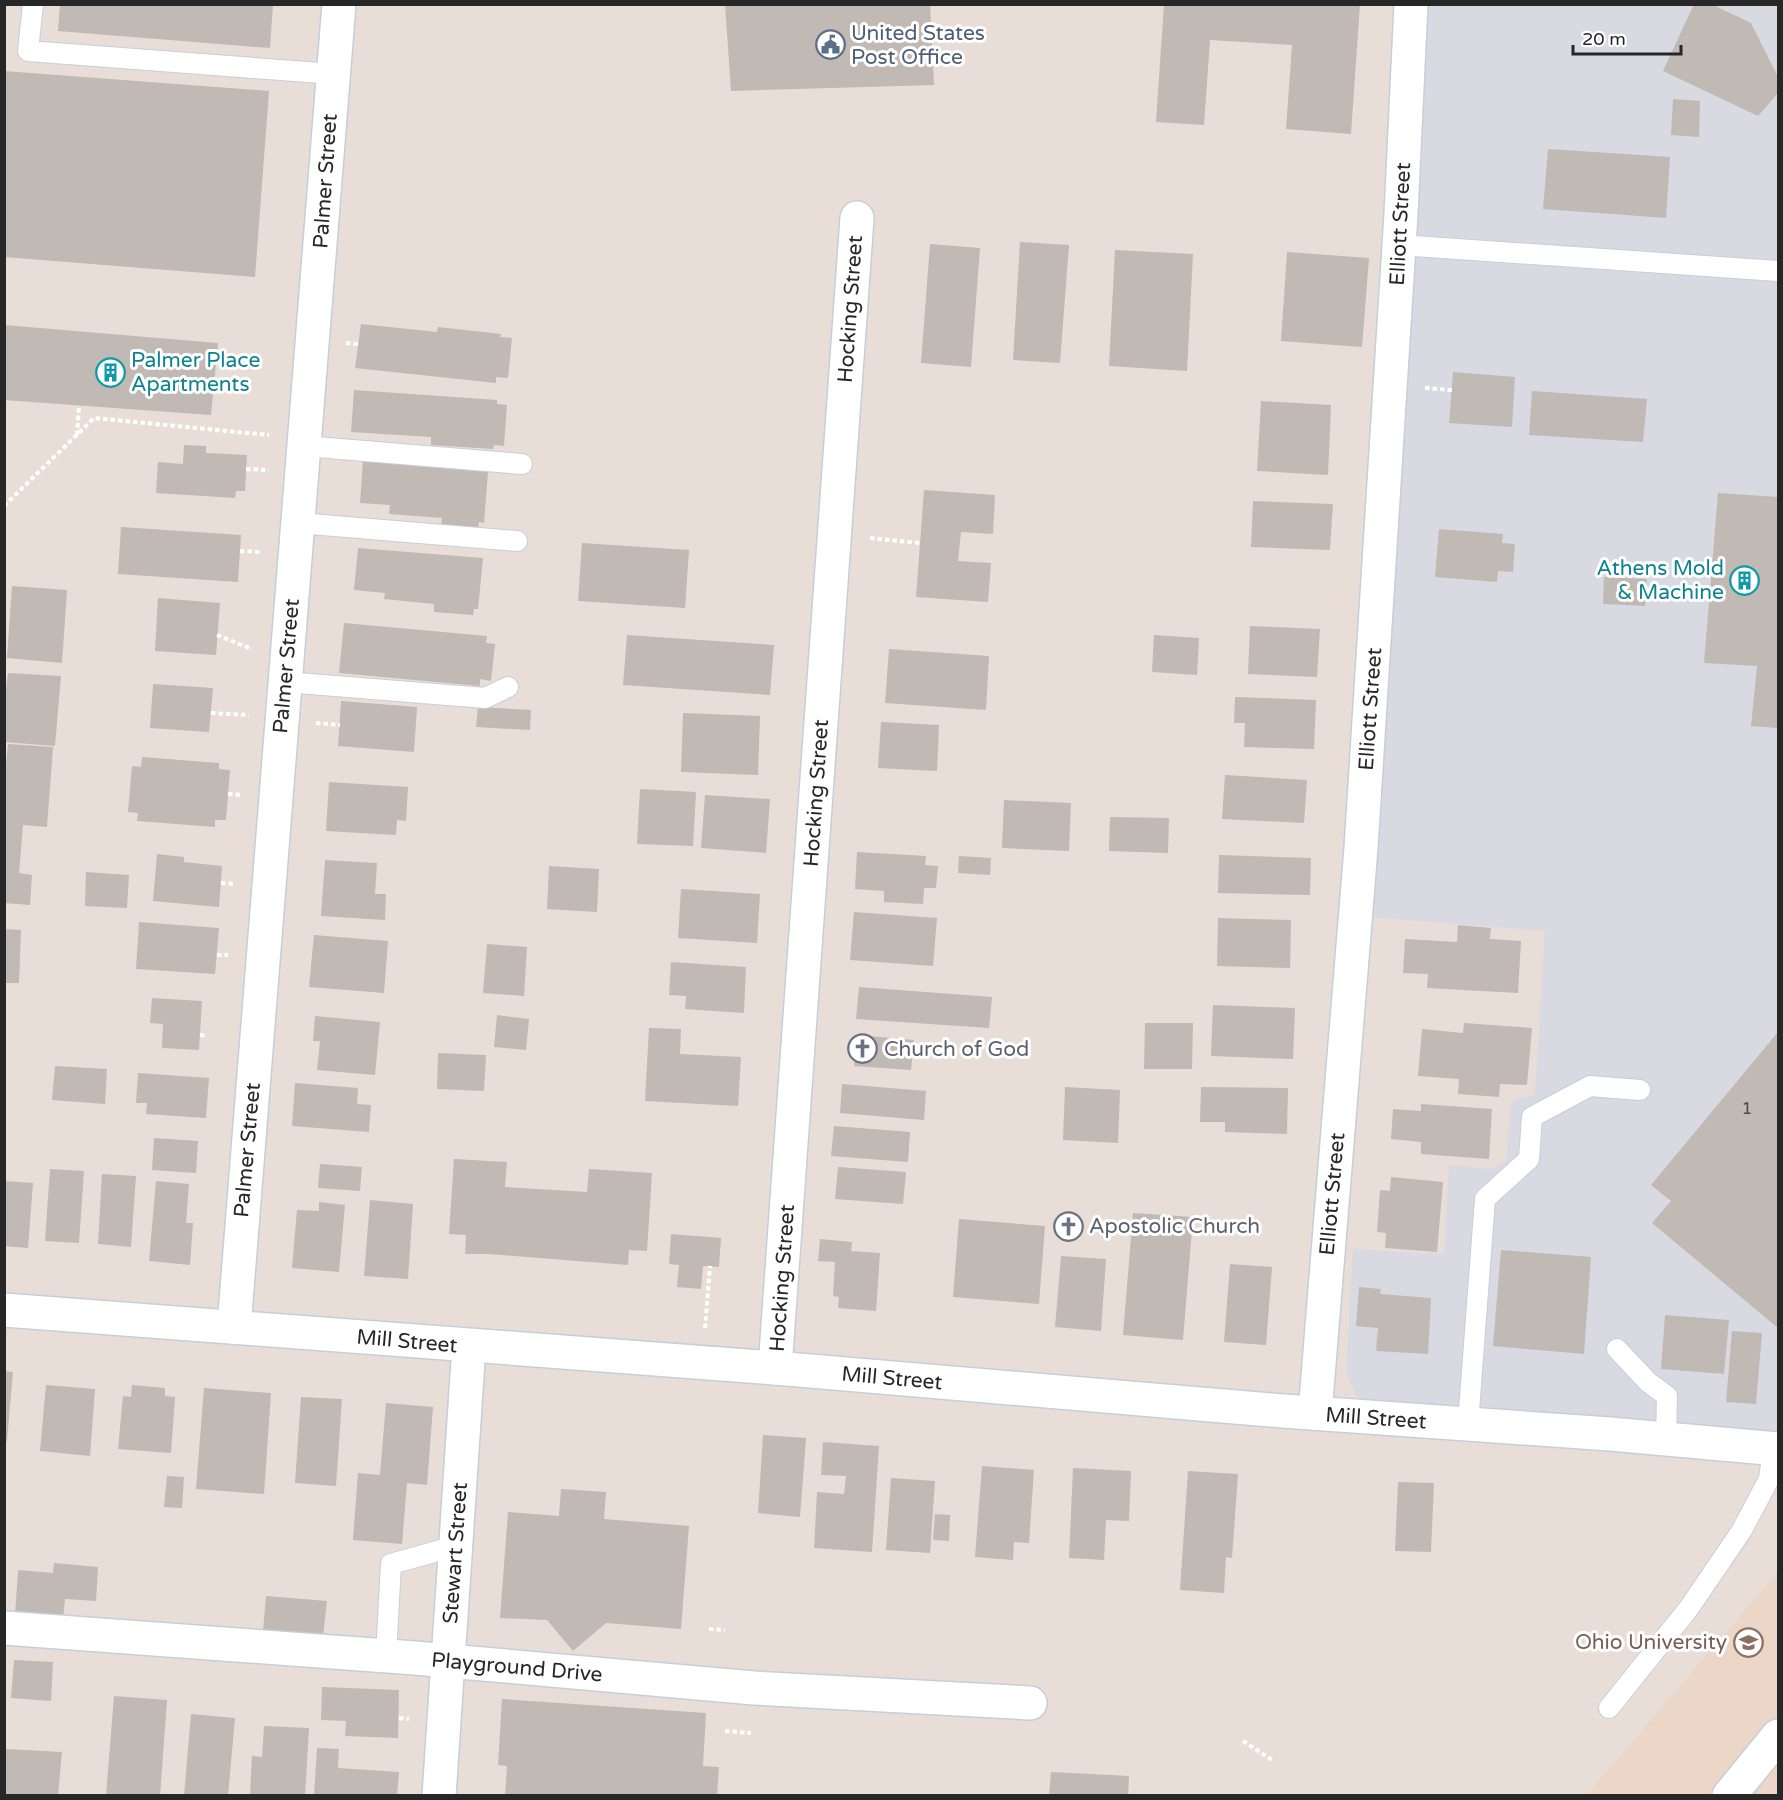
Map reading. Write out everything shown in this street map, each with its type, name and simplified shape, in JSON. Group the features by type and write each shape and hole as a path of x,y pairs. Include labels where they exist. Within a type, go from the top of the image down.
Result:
{"street":[{"name":"Palmer Street","path":"234,1327 339,4"},
{"name":"Elliott Street","path":"1315,1413 1361,848 1399,245 1411,4"},
{"name":"Hocking Street","path":"775,1368 857,218"},
{"name":"Mill Street","path":"4,1310 775,1368 1776,1449"},
{"name":"Stewart Street","path":"439,1796 470,1346"},
{"name":"Playground Drive","path":"4,1628 447,1660 754,1688 1030,1703"},
{"path":"1729,1796 1779,1736"}],"lane":[{"path":"33,4 28,51 334,74"},
{"path":"1399,245 1779,271"},
{"path":"304,446 522,464"},
{"path":"298,523 517,541"},
{"path":"285,682 485,698 508,687"},
{"path":"1468,1424 1485,1199 1529,1159 1532,1117 1590,1086 1640,1090"},
{"path":"1617,1349 1648,1382 1667,1396 1666,1440"},
{"path":"1609,1708 1689,1608 1742,1530 1769,1479 1776,1449"},
{"path":"387,1656 391,1564 455,1546"}],"path":[{"path":"1422,388 1452,390"},
{"path":"77,435 80,406"},
{"path":"4,506 94,418 270,435"},
{"path":"246,469 279,470"},
{"path":"862,537 920,543"},
{"path":"240,551 262,553"},
{"path":"217,634 249,648 257,649"},
{"path":"211,713 260,716"},
{"path":"228,794 235,795"},
{"path":"221,883 231,884"},
{"path":"217,955 226,955"},
{"path":"200,1035 207,1036"},
{"path":"705,1337 710,1266"},
{"path":"709,1629 724,1630"},
{"path":"399,1718 408,1719"},
{"path":"725,1731 751,1733"},
{"path":"1243,1740 1272,1760"}],"shaded area":[{"path":"1411,5 1778,5 1778,1444 1365,1417 1346,1372 1353,1249 1444,1254 1449,1165 1491,1169 1506,1161 1511,1100 1535,1095 1545,931 1356,916"},
{"name":"Ohio University","path":"1778,1572 1778,1795 1586,1796 1657,1713"}],"building":[{"path":"60,4 273,4 270,48 58,31"},
{"name":"United States Post Office","path":"725,4 930,4 934,85 731,91"},
{"path":"1164,4 1360,4 1351,134 1286,129 1292,45 1210,40 1204,125 1156,122"},
{"path":"1694,4 1711,4 1751,23 1778,77 1778,93 1758,116 1663,71"},
{"path":"4,71 269,91 255,277 4,257"},
{"path":"1673,99 1700,101 1699,137 1671,135"},
{"path":"1548,149 1670,157 1666,218 1543,209"},
{"path":"1020,242 1069,245 1060,363 1013,360"},
{"path":"930,244 980,248 971,367 921,363"},
{"path":"1115,250 1193,254 1187,371 1109,366"},
{"path":"1287,252 1369,258 1362,347 1281,341"},
{"path":"361,324 437,332 438,327 501,334 500,337 512,338 508,378 496,377 496,383 355,368"},
{"name":"Palmer Place Apartments","path":"4,325 218,343 211,415 4,400"},
{"path":"1453,372 1515,377 1512,427 1449,423"},
{"path":"354,390 497,400 497,404 507,405 504,446 494,445 493,449 431,445 431,437 351,432"},
{"path":"1532,391 1647,399 1643,442 1529,435"},
{"path":"1261,401 1331,405 1328,475 1257,471"},
{"path":"184,445 206,446 206,453 247,455 245,491 236,491 235,498 156,493 158,462 183,464"},
{"path":"363,461 488,472 484,523 479,522 478,529 441,526 442,518 389,514 390,505 360,503"},
{"path":"924,490 995,495 993,534 961,532 958,561 991,563 988,602 916,597"},
{"name":"Athens Mold & Machine","path":"1718,493 1778,497 1778,728 1751,726 1757,666 1704,663"},
{"path":"1253,501 1333,504 1330,550 1251,547"},
{"path":"121,527 241,535 238,582 118,574"},
{"path":"1439,529 1503,534 1502,543 1515,544 1513,572 1498,571 1497,582 1435,577"},
{"path":"582,543 689,550 685,608 578,601"},
{"path":"358,548 483,558 478,609 474,609 473,615 434,612 434,604 384,599 385,593 354,590"},
{"path":"1604,577 1647,579 1645,606 1603,604"},
{"path":"12,586 67,590 62,663 7,658"},
{"path":"158,598 220,603 216,655 155,651"},
{"path":"344,623 487,636 486,643 495,644 491,681 480,679 480,686 339,673"},
{"path":"1250,626 1320,629 1317,677 1248,674"},
{"path":"627,635 774,645 770,695 623,685"},
{"path":"1154,635 1199,638 1197,675 1152,672"},
{"path":"889,649 989,656 986,710 885,703"},
{"path":"8,673 61,676 55,746 4,742 4,705"},
{"path":"153,684 213,688 209,732 150,728"},
{"path":"1235,697 1316,700 1314,749 1244,747 1245,723 1234,723"},
{"path":"341,701 417,707 414,752 338,746"},
{"path":"478,707 531,710 530,730 476,727"},
{"path":"683,713 760,716 758,775 681,772"},
{"path":"881,722 939,725 937,771 878,768"},
{"path":"8,744 53,747 47,827 23,825 19,873 32,875 30,905 4,903 4,785"},
{"path":"142,757 219,763 219,769 230,770 226,820 215,820 215,827 137,821 138,813 128,812 132,766 141,767"},
{"path":"1225,775 1307,780 1304,823 1222,819"},
{"path":"329,782 408,787 406,821 397,820 396,835 326,831"},
{"path":"640,789 696,792 693,846 637,844"},
{"path":"705,795 770,799 766,853 701,848"},
{"path":"1004,800 1071,803 1069,851 1002,848"},
{"path":"1110,817 1169,818 1168,853 1109,851"},
{"path":"857,852 926,856 925,865 938,866 936,888 924,888 923,904 884,902 884,891 855,889"},
{"path":"157,854 184,857 184,862 222,866 219,907 153,901"},
{"path":"1219,855 1311,858 1310,895 1218,893"},
{"path":"959,856 991,858 990,875 958,873"},
{"path":"325,860 377,863 375,894 386,894 385,920 321,916"},
{"path":"549,866 599,869 597,912 547,909"},
{"path":"86,872 129,875 127,908 85,906"},
{"path":"681,889 760,894 757,943 678,938"},
{"path":"854,912 937,918 933,966 850,960"},
{"path":"1218,918 1291,920 1290,968 1217,966"},
{"path":"139,922 219,928 215,974 136,969"},
{"path":"1458,925 1491,928 1490,939 1521,941 1518,993 1427,988 1428,974 1403,973 1405,939 1457,942"},
{"path":"4,929 21,930 19,983 4,983"},
{"path":"314,935 388,941 384,993 309,987"},
{"path":"487,944 527,947 524,996 483,993"},
{"path":"671,962 746,967 744,1013 685,1009 686,996 669,995"},
{"path":"859,987 992,997 989,1028 856,1019"},
{"path":"152,998 202,1001 199,1050 162,1048 163,1024 150,1023"},
{"path":"1213,1005 1295,1008 1293,1059 1211,1056"},
{"path":"497,1015 529,1019 526,1050 494,1047"},
{"path":"315,1016 380,1022 375,1075 317,1070 320,1041 313,1041"},
{"path":"1145,1023 1193,1023 1192,1069 1144,1069"},
{"path":"1464,1023 1532,1028 1527,1085 1500,1084 1499,1097 1458,1094 1459,1079 1418,1076 1422,1029 1463,1033"},
{"path":"649,1028 681,1029 680,1054 741,1057 738,1106 645,1101"},
{"path":"1778,1032 1778,1328 1652,1223 1671,1201 1651,1185"},
{"path":"857,1035 914,1040 911,1070 854,1066"},
{"path":"438,1053 486,1055 484,1091 437,1089"},
{"path":"55,1066 107,1069 105,1104 52,1100"},
{"path":"138,1073 209,1078 206,1118 146,1114 147,1103 136,1103"},
{"path":"295,1083 358,1088 357,1104 371,1105 369,1132 292,1126"},
{"path":"842,1084 926,1091 924,1120 840,1113"},
{"path":"1065,1087 1120,1090 1118,1143 1063,1140"},
{"path":"1201,1087 1288,1088 1287,1134 1225,1132 1225,1122 1200,1122"},
{"path":"1421,1104 1492,1109 1489,1159 1421,1154 1421,1142 1391,1139 1393,1109 1421,1111"},
{"path":"834,1126 910,1132 908,1162 831,1156"},
{"path":"154,1138 198,1141 196,1173 152,1170"},
{"path":"454,1159 507,1162 505,1187 587,1192 589,1169 652,1173 647,1251 629,1250 628,1265 465,1254 466,1235 449,1234"},
{"path":"320,1164 362,1167 360,1191 318,1188"},
{"path":"838,1167 906,1172 903,1204 835,1199"},
{"path":"50,1169 84,1171 79,1243 45,1241"},
{"path":"102,1174 136,1176 131,1247 98,1244"},
{"path":"1391,1177 1443,1182 1437,1252 1385,1248 1386,1233 1377,1232 1380,1190 1390,1191"},
{"path":"4,1181 33,1183 28,1248 4,1246"},
{"path":"156,1181 189,1184 186,1223 193,1223 190,1265 149,1261"},
{"path":"370,1200 413,1204 408,1279 364,1276"},
{"path":"319,1202 345,1205 339,1272 292,1268 297,1210 319,1211"},
{"path":"1133,1213 1193,1217 1183,1340 1123,1335"},
{"path":"959,1219 1045,1226 1039,1304 953,1297"},
{"path":"671,1234 721,1238 719,1267 703,1266 701,1289 677,1287 679,1265 669,1264"},
{"path":"820,1239 852,1242 851,1251 880,1253 876,1311 838,1308 839,1297 833,1296 835,1262 818,1261"},
{"path":"1501,1250 1591,1257 1584,1354 1493,1346"},
{"path":"1061,1256 1106,1259 1101,1331 1055,1327"},
{"path":"1230,1264 1272,1267 1266,1345 1224,1342"},
{"path":"1359,1287 1381,1289 1380,1294 1431,1298 1428,1354 1376,1351 1378,1328 1356,1326"},
{"path":"1665,1315 1729,1320 1724,1374 1661,1369"},
{"path":"1732,1331 1762,1333 1756,1404 1726,1402"},
{"path":"4,1371 13,1372 7,1441 4,1441"},
{"path":"46,1385 95,1389 90,1456 40,1451"},
{"path":"132,1385 165,1388 165,1396 175,1397 171,1453 118,1449 123,1396 131,1397"},
{"path":"204,1388 271,1393 264,1494 196,1489"},
{"path":"301,1397 342,1399 336,1486 295,1483"},
{"path":"386,1403 433,1407 427,1485 407,1483 402,1544 353,1540 358,1473 380,1475"},
{"path":"763,1435 806,1438 800,1517 758,1513"},
{"path":"823,1442 879,1446 872,1552 814,1548 817,1492 844,1494 846,1476 821,1475"},
{"path":"982,1466 1034,1470 1029,1543 1014,1542 1013,1560 975,1557"},
{"path":"1073,1468 1131,1471 1129,1521 1106,1520 1104,1560 1069,1558"},
{"path":"1188,1471 1238,1474 1232,1558 1226,1557 1224,1593 1180,1590"},
{"path":"167,1476 184,1477 182,1508 164,1507"},
{"path":"891,1478 935,1481 930,1553 886,1550"},
{"path":"1398,1482 1434,1483 1431,1552 1395,1551"},
{"path":"561,1489 606,1492 604,1519 689,1526 681,1629 606,1623 573,1651 547,1620 500,1618 508,1512 559,1516"},
{"path":"935,1514 950,1515 949,1541 933,1540"},
{"path":"54,1563 98,1567 96,1601 65,1599 63,1620 15,1616 18,1570 53,1573"},
{"path":"266,1596 327,1601 323,1636 263,1631"},
{"path":"14,1660 53,1662 51,1701 11,1698"},
{"path":"322,1687 399,1690 398,1738 345,1736 346,1721 321,1720"},
{"path":"114,1696 167,1700 160,1796 106,1796"},
{"path":"502,1699 706,1713 703,1766 719,1767 717,1796 505,1796 507,1766 498,1765"},
{"path":"191,1714 235,1718 228,1796 184,1796"},
{"path":"264,1726 309,1728 305,1796 250,1796 252,1756 262,1757"},
{"path":"317,1748 339,1749 338,1768 399,1772 397,1796 314,1796"},
{"path":"6,1749 62,1752 58,1796 4,1796"},
{"path":"1051,1772 1129,1776 1128,1796 1049,1796"}],"place":[{"name":"United States Post Office","path":"830,45"},
{"name":"Palmer Place Apartments","path":"110,372"},
{"name":"Athens Mold & Machine","path":"1745,580"},
{"name":"Church of God","path":"863,1049"},
{"name":"Apostolic Church","path":"1068,1226"},
{"name":"Ohio University","path":"1748,1642"}]}
